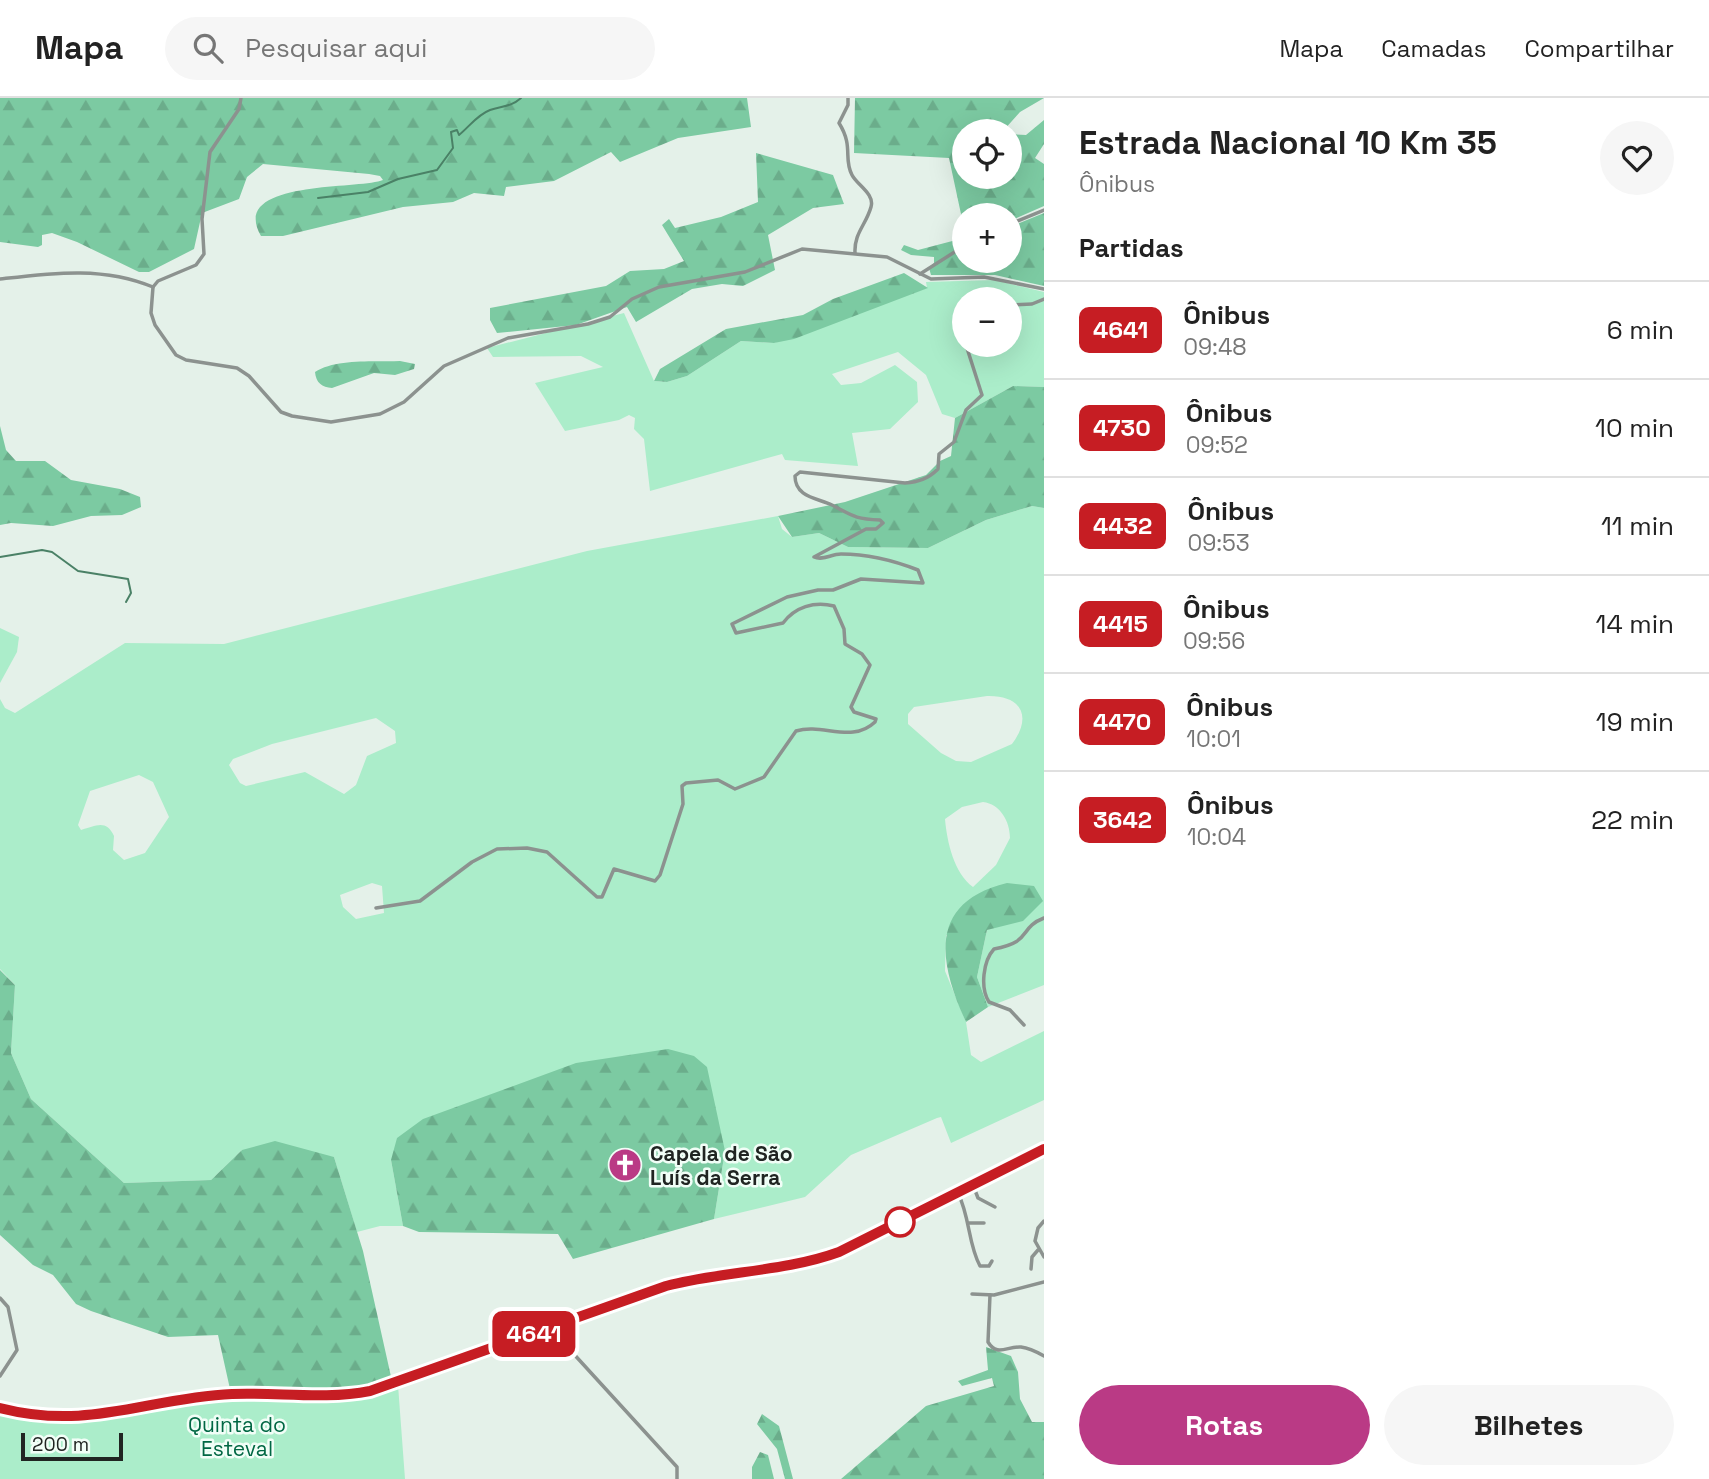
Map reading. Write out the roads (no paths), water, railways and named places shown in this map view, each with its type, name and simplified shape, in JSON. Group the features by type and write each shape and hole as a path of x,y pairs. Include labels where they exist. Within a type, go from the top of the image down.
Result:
{"main road":[{"path":"0,1408 38,1416 80,1418 230,1394 359,1394 400,1383 687,1280 825,1257 1044,1149"}],"street":[{"path":"241,98 239,109 210,152 204,199 204,254 201,261 166,276 153,288 151,313 155,325 176,355 186,360 237,369 249,376 281,412 313,420 347,421 392,410 444,366 508,338 571,329 599,321 610,317 642,293 659,287 745,272 802,249 887,257 932,279 984,277 1044,289"},
{"path":"848,98 848,105 839,123 849,138 849,165 853,176 871,200 871,208 857,232 855,253"},
{"path":"1022,219 1044,210"},
{"path":"920,274 952,254"},
{"path":"0,279 47,272 77,272 126,276 153,288"},
{"path":"1022,304 1032,304 1044,299"},
{"path":"376,908 420,901 484,853 497,849 527,848 547,852 597,897 602,897 614,869 655,881 660,875 683,803 682,786 686,783 718,780 735,789 764,777 796,731 804,729 860,732 875,722 876,719 853,712 851,707 870,665 862,654 845,644 844,629 834,606 813,605 791,614 783,624 736,632 732,624 738,618 802,592 833,590 861,579 923,583 918,570 902,563 840,554 819,559 814,557 866,529 876,529 883,523 880,520 850,517 808,497 800,490 795,476 800,472 905,483 919,482 935,473 938,470 939,454 954,442 966,410 982,395 970,357"},
{"path":"1024,1025 1010,1010 989,1002 983,991 986,967 994,949 1014,946 1023,939 1034,921 1044,918"},
{"path":"973,1185 978,1198 995,1207"},
{"path":"958,1193 980,1266 989,1266 992,1261"},
{"path":"1044,1221 1035,1235 1038,1250 1044,1257"},
{"path":"969,1223 984,1223"},
{"path":"1031,1269 1032,1257 1038,1250"},
{"path":"972,1294 990,1295 1044,1282"},
{"path":"990,1295 988,1342 992,1348 999,1351 1018,1347 1044,1356"},
{"path":"0,1298 8,1307 17,1350 0,1376"},
{"path":"550,1328 677,1467 677,1479"}],"waterway":[{"path":"318,198 368,192 398,179 437,170 453,148 451,132 457,130 459,135 485,112 510,105 521,98"},
{"path":"0,557 42,550 52,552 78,571 128,579 131,593 126,602"}],"place":[{"name":"Capela de São Luís da Serra","path":"625,1165"}],"park label":[{"name":"Quinta do Esteval","path":"237,1436"}]}
